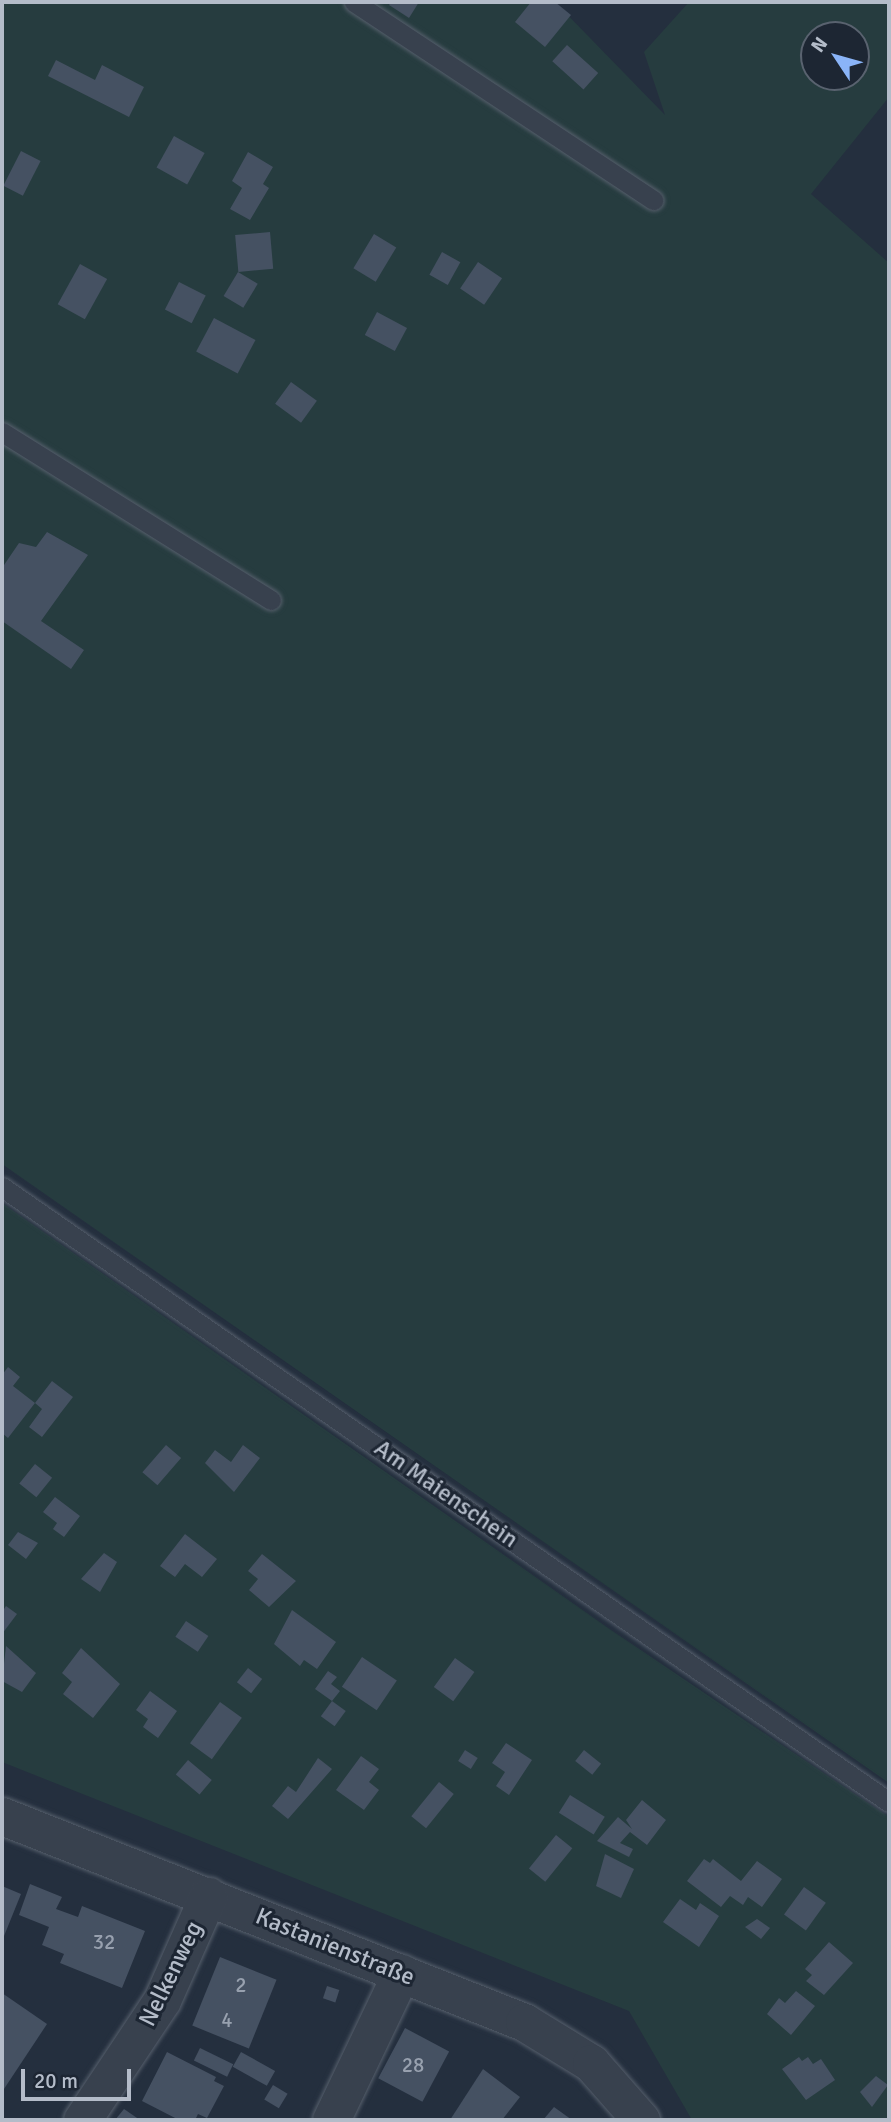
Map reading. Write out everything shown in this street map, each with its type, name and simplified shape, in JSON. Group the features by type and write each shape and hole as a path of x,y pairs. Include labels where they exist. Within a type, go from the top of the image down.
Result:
{"street":[{"name":"Kastanienstraße","path":"2,1816 524,2022 570,2047 615,2086 641,2120"},
{"name":"Nelkenweg","path":"82,2120 162,2000 208,1896"},
{"path":"331,2120 401,1973"}],"lane":[{"path":"354,2 653,200"},
{"path":"2,432 271,600"},
{"name":"Am Maienschein","path":"2,1187 889,1802"}],"green space":[{"path":"2,2 555,2 665,115 644,52 689,2 889,2 889,97 811,194 889,263 889,1783 2,1164"},
{"path":"2,1203 611,1630 889,1817 889,2120 692,2120 629,2011 2,1762"}],"building":[{"path":"391,2 419,2 409,18 389,5"},
{"path":"531,2 555,2 571,15 545,47 515,22"},
{"path":"567,45 598,73 583,89 552,61"},
{"path":"56,60 95,80 102,65 144,87 129,117 48,76"},
{"path":"174,136 205,153 187,184 157,167"},
{"path":"21,151 41,161 23,196 3,186"},
{"path":"248,152 273,167 263,184 269,188 250,220 230,209 242,188 232,181"},
{"path":"270,232 273,269 238,272 235,235"},
{"path":"374,234 396,247 376,282 353,268"},
{"path":"442,252 460,262 448,285 429,275"},
{"path":"478,262 502,278 484,305 460,289"},
{"path":"80,264 107,279 85,319 58,304"},
{"path":"238,272 258,284 243,308 224,296"},
{"path":"179,282 206,296 192,323 165,310"},
{"path":"377,312 407,328 395,351 365,335"},
{"path":"214,318 255,340 238,374 196,352"},
{"path":"291,382 317,401 301,423 275,404"},
{"path":"47,532 88,555 41,621 84,650 71,669 2,621 2,568 19,543 36,547"},
{"path":"8,1367 20,1377 13,1386 35,1403 8,1438 2,1433 2,1375"},
{"path":"52,1381 73,1397 42,1437 29,1427 42,1409 35,1403"},
{"path":"166,1445 181,1458 157,1485 142,1472"},
{"path":"243,1445 260,1458 234,1492 205,1463 215,1450 231,1462"},
{"path":"35,1464 52,1478 36,1497 19,1483"},
{"path":"55,1497 80,1516 64,1537 53,1529 57,1523 43,1512"},
{"path":"18,1532 38,1543 26,1559 8,1545"},
{"path":"185,1534 217,1559 202,1577 185,1564 175,1577 160,1566"},
{"path":"104,1553 117,1562 100,1592 81,1579"},
{"path":"262,1554 296,1581 269,1607 249,1590 258,1579 248,1571"},
{"path":"6,1606 17,1614 2,1634 2,1612"},
{"path":"292,1610 336,1642 317,1669 304,1660 300,1666 274,1644"},
{"path":"186,1621 208,1636 198,1652 175,1637"},
{"path":"6,1646 36,1673 22,1692 2,1681"},
{"path":"81,1648 120,1684 93,1718 63,1694 72,1682 62,1673"},
{"path":"362,1657 397,1680 377,1710 342,1687"},
{"path":"455,1658 474,1672 453,1701 434,1687"},
{"path":"248,1668 262,1679 251,1693 237,1682"},
{"path":"328,1671 337,1677 331,1684 340,1691 332,1701 315,1689"},
{"path":"150,1691 177,1711 158,1738 143,1727 148,1719 136,1710"},
{"path":"332,1701 346,1711 335,1726 321,1716"},
{"path":"220,1702 242,1718 212,1759 190,1743"},
{"path":"506,1743 532,1760 509,1795 496,1786 505,1772 492,1763"},
{"path":"465,1750 478,1758 471,1769 458,1761"},
{"path":"584,1750 601,1764 592,1775 575,1761"},
{"path":"361,1756 379,1769 369,1782 379,1790 364,1810 336,1790"},
{"path":"318,1758 332,1769 288,1819 272,1806 288,1786 296,1792"},
{"path":"188,1760 212,1780 200,1794 176,1775"},
{"path":"439,1782 454,1794 426,1828 411,1816"},
{"path":"570,1795 605,1817 594,1835 559,1813"},
{"path":"642,1800 666,1820 647,1845 630,1832 620,1843 633,1849 629,1857 597,1841 618,1817 632,1829 626,1820"},
{"path":"556,1835 572,1848 545,1882 529,1868"},
{"path":"605,1854 634,1869 621,1898 596,1886"},
{"path":"704,1859 710,1863 713,1859 741,1881 757,1861 782,1879 762,1907 748,1897 743,1905 730,1896 721,1907 687,1881"},
{"path":"30,1884 62,1897 56,1909 78,1917 82,1906 145,1931 122,1988 60,1963 64,1954 42,1945 49,1927 19,1915"},
{"path":"2,1886 21,1894 2,1941"},
{"path":"804,1887 826,1903 806,1930 784,1915"},
{"path":"680,1899 696,1910 700,1903 719,1916 699,1947 663,1922"},
{"path":"757,1919 770,1928 761,1939 745,1927"},
{"path":"829,1942 853,1963 824,1995 806,1981 812,1975 805,1969"},
{"path":"220,1957 277,1980 249,2048 192,2026"},
{"path":"327,1986 339,1990 335,2002 323,1998"},
{"path":"796,1991 815,2006 791,2035 767,2014 779,1998 785,2003"},
{"path":"2,1993 47,2024 2,2092"},
{"path":"405,2028 449,2051 422,2102 378,2078"},
{"path":"200,2048 233,2064 227,2077 194,2061"},
{"path":"167,2052 216,2077 214,2081 224,2086 207,2118 198,2114 195,2120 179,2120 142,2101"},
{"path":"241,2052 275,2071 267,2086 233,2067"},
{"path":"799,2057 802,2061 808,2057 813,2064 821,2059 835,2080 806,2100 782,2069"},
{"path":"483,2069 520,2097 502,2120 450,2120"},
{"path":"876,2076 888,2085 872,2107 860,2092"},
{"path":"273,2085 288,2094 279,2108 264,2100"},
{"path":"554,2107 572,2120 543,2120"},
{"path":"124,2109 140,2120 115,2120"}]}
